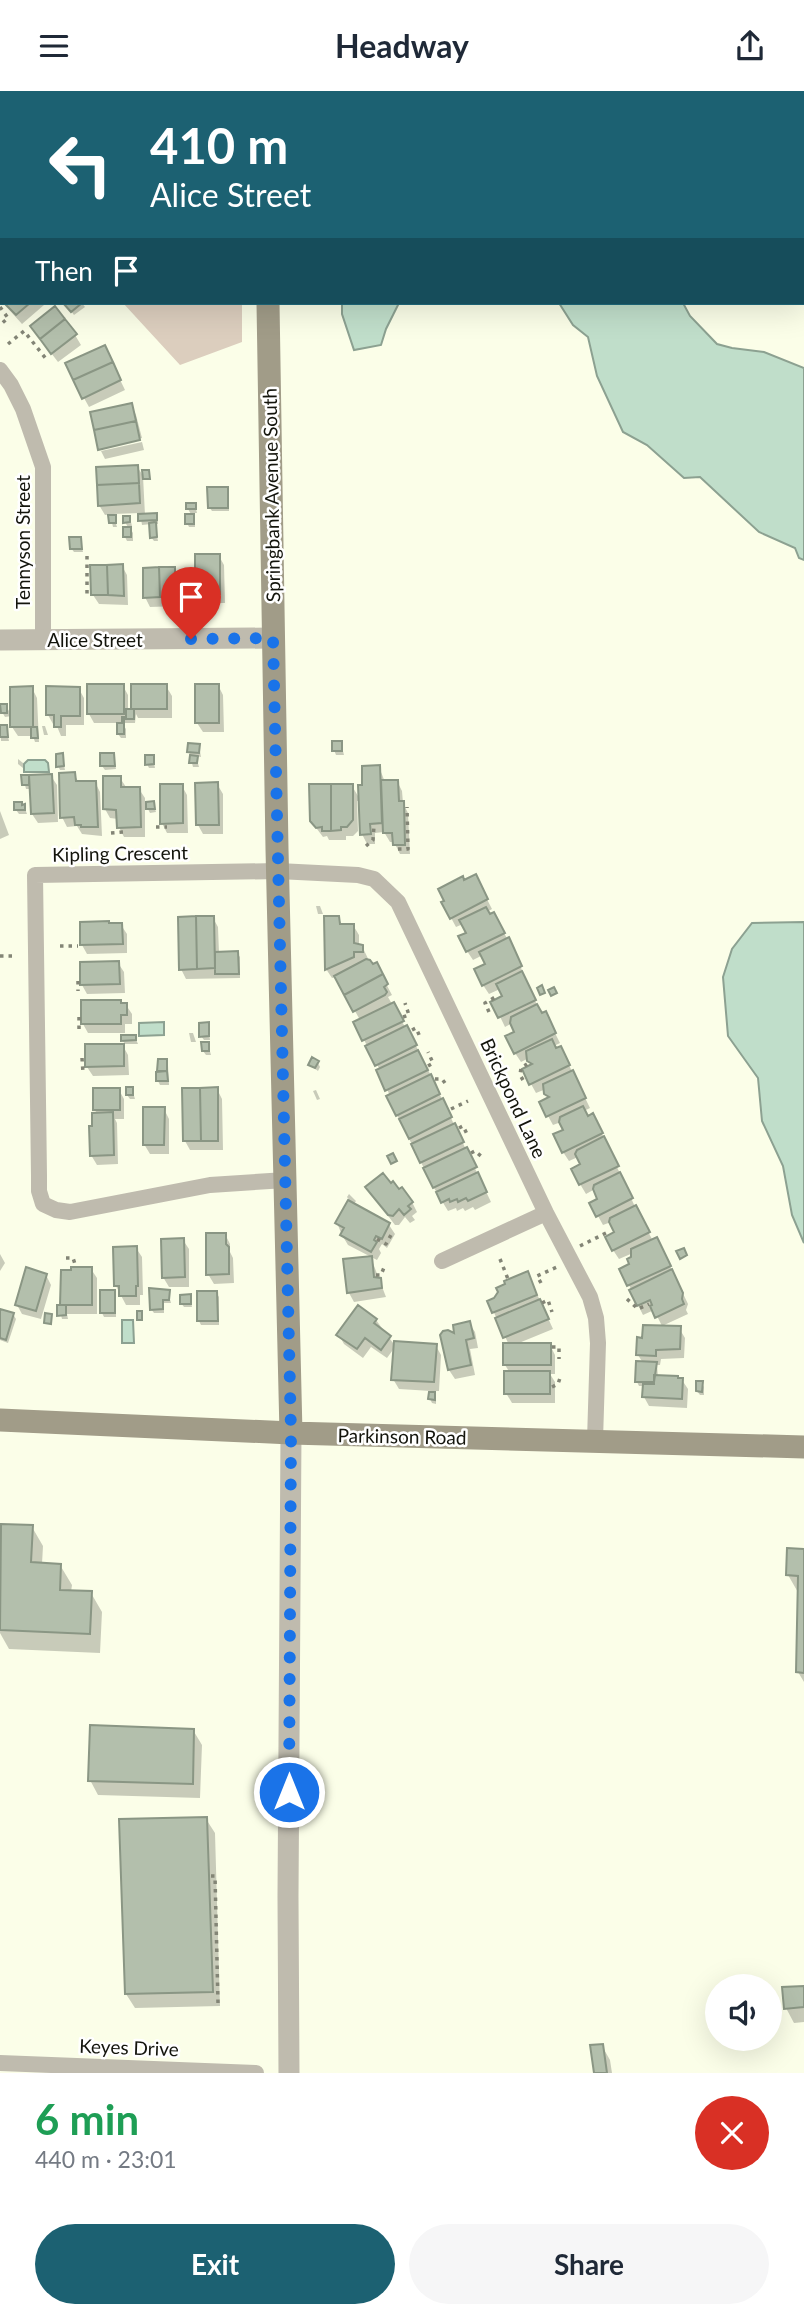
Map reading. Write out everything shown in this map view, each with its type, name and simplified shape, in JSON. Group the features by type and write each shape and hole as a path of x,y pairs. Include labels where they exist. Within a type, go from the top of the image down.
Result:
{"main road":[{"name":"Springbank Avenue South","path":"268,305 291,1433"},
{"name":"Parkinson Road","path":"0,1420 291,1433 804,1447"}],"street":[{"name":"Tennyson Street","path":"0,370 23,409 43,467 43,639"},
{"name":"Alice Street","path":"0,640 273,638"},
{"name":"Kipling Crescent","path":"278,871 35,875 38,1176 43,1204 70,1212 210,1185 286,1181"},
{"name":"Brickpond Lane","path":"278,871 358,874 374,879 397,899 546,1213 590,1297 596,1318 598,1349 595,1440"},
{"path":"442,1261 546,1213"},
{"name":"Springbank Avenue South","path":"289,2073 291,1433"},
{"name":"Keyes Drive","path":"0,2063 256,2073"}],"path":[{"path":"0,307 8,318 0,325"},
{"path":"8,344 24,331 47,359"},
{"path":"87,556 86,594 90,594"},
{"path":"398,849 408,849 407,807"},
{"path":"366,846 373,840 374,826"},
{"path":"156,827 167,827"},
{"path":"111,833 124,832 124,829"},
{"path":"60,946 78,946"},
{"path":"0,956 13,956"},
{"path":"78,981 78,991"},
{"path":"489,1012 485,1003 497,996"},
{"path":"403,1017 409,1014 405,1003"},
{"path":"79,1017 79,1031"},
{"path":"412,1030 416,1028 421,1039"},
{"path":"428,1052 433,1063 428,1066"},
{"path":"82,1058 83,1073"},
{"path":"523,1080 520,1075 521,1067 527,1064"},
{"path":"435,1079 442,1079 448,1087"},
{"path":"450,1109 468,1101"},
{"path":"459,1128 463,1126 467,1133"},
{"path":"471,1153 475,1151 482,1157"},
{"path":"541,1283 537,1276 610,1231"},
{"path":"377,1239 386,1244 391,1235"},
{"path":"66,1258 73,1258 75,1263"},
{"path":"499,1259 508,1279"},
{"path":"376,1275 381,1275 385,1265"},
{"path":"627,1299 638,1309 649,1304"},
{"path":"542,1303 548,1300 552,1312"},
{"path":"552,1347 559,1347 559,1359"},
{"path":"552,1387 558,1384 561,1375"},
{"path":"211,1876 215,1876 218,2003"}],"shaded area":[{"path":"125,305 242,305 242,342 180,365"},
{"path":"342,305 398,305 381,345 354,350 342,314"},
{"path":"560,305 684,305 690,316 717,344 764,352 804,368 804,560 799,558 795,548 759,532 700,477 684,478 647,445 623,432 597,376 588,337 573,325"},
{"path":"28,760 45,760 49,772 24,772 24,764"},
{"path":"804,922 804,1243 792,1215 783,1166 762,1121 758,1078 728,1036 723,977 732,949 752,923"},
{"path":"164,1022 164,1035 139,1036 139,1023"},
{"path":"122,1320 133,1320 134,1343 122,1343"}],"building":[{"path":"6,305 28,305 16,315"},
{"path":"65,305 80,305 71,312"},
{"path":"55,306 65,319 40,339 30,326"},
{"path":"65,319 77,334 51,354 40,339"},
{"path":"105,345 113,362 73,380 65,363"},
{"path":"113,362 121,380 82,399 73,380"},
{"path":"132,403 136,421 94,430 90,412"},
{"path":"136,421 140,440 98,450 94,430"},
{"path":"138,465 139,483 97,485 96,467"},
{"path":"142,470 149,470 150,479 143,479"},
{"path":"139,483 140,503 98,506 97,485"},
{"path":"207,487 228,487 228,508 208,508"},
{"path":"186,503 196,503 196,509 186,509"},
{"path":"157,513 157,520 138,521 138,514"},
{"path":"185,514 194,514 194,524 185,524"},
{"path":"108,515 116,515 116,523 109,523"},
{"path":"123,516 130,516 130,522 123,523"},
{"path":"156,522 157,537 150,538 149,523"},
{"path":"123,527 131,527 131,537 123,537"},
{"path":"69,537 81,537 82,549 70,549"},
{"path":"195,554 220,554 220,594 195,594"},
{"path":"123,564 124,596 108,595 107,565"},
{"path":"90,565 107,565 108,595 91,595"},
{"path":"159,567 175,567 175,597 160,597"},
{"path":"159,567 160,597 143,598 143,568"},
{"path":"87,684 124,684 124,714 87,714"},
{"path":"131,684 167,684 167,709 131,709"},
{"path":"195,684 219,684 219,723 195,723"},
{"path":"33,686 33,727 10,727 10,687"},
{"path":"46,686 80,687 80,716 61,716 61,727 54,727 54,715 46,715"},
{"path":"0,704 7,704 7,713 1,713"},
{"path":"126,709 134,709 134,719 126,719"},
{"path":"122,717 124,734 117,734 117,723 122,723"},
{"path":"0,725 7,725 8,737 0,737"},
{"path":"31,727 37,727 38,738 31,738"},
{"path":"332,741 342,741 342,751 332,751"},
{"path":"188,743 200,744 199,753 187,752"},
{"path":"63,753 64,766 56,767 56,754"},
{"path":"100,753 114,753 115,766 100,766"},
{"path":"145,755 154,755 154,764 145,765"},
{"path":"190,755 198,756 197,763 189,763"},
{"path":"380,765 382,823 370,824 371,834 360,835 358,785 362,785 362,766"},
{"path":"75,772 76,781 96,781 98,827 75,825 74,817 60,818 59,773"},
{"path":"52,774 54,813 31,814 29,775"},
{"path":"21,775 29,775 29,785 22,785"},
{"path":"103,776 121,776 121,787 140,787 141,827 117,828 116,810 103,809"},
{"path":"381,780 398,780 399,801 404,801 405,845 393,845 392,833 383,833"},
{"path":"218,782 219,825 196,825 195,783"},
{"path":"160,784 183,784 183,823 160,824"},
{"path":"309,784 331,784 331,831 322,831 322,827 316,828 310,821"},
{"path":"331,784 353,784 353,820 347,827 341,827 341,830 331,831"},
{"path":"154,801 155,809 146,809 146,802"},
{"path":"14,802 25,804 25,810 14,810"},
{"path":"476,874 488,899 450,919 438,889 463,876 464,880"},
{"path":"486,907 490,914 494,912 505,933 466,952 458,936 466,933 459,920"},
{"path":"196,916 214,916 215,968 197,969"},
{"path":"196,916 197,969 179,970 178,917"},
{"path":"324,916 339,916 340,924 354,924 354,943 363,945 363,952 354,952 354,957 325,970"},
{"path":"80,922 122,923 123,944 80,945"},
{"path":"509,937 522,966 482,986 474,969 485,964 479,952"},
{"path":"238,951 239,974 215,974 215,952"},
{"path":"366,959 373,964 377,962 383,974 344,995 334,976"},
{"path":"119,961 120,984 80,985 80,962"},
{"path":"522,971 536,1000 498,1018 490,1002 502,996 496,984"},
{"path":"383,974 388,984 384,987 387,992 385,995 353,1012 344,995"},
{"path":"542,985 545,993 540,995 537,988"},
{"path":"554,987 557,993 551,996 548,990"},
{"path":"81,1000 121,1000 121,1003 127,1003 127,1015 121,1015 121,1024 81,1024"},
{"path":"394,1002 404,1021 362,1041 353,1022"},
{"path":"537,1004 542,1013 546,1011 556,1033 514,1054 505,1036 514,1032 510,1023 511,1017"},
{"path":"209,1022 209,1036 199,1037 199,1023"},
{"path":"407,1025 417,1045 375,1066 365,1046"},
{"path":"121,1035 136,1035 136,1040 121,1041"},
{"path":"552,1039 556,1048 561,1046 570,1065 529,1085 522,1069 532,1064 527,1061 526,1051"},
{"path":"201,1042 209,1042 209,1051 202,1051"},
{"path":"85,1044 124,1044 124,1066 85,1067"},
{"path":"418,1050 428,1070 385,1091 376,1070"},
{"path":"312,1057 319,1061 315,1068 308,1065"},
{"path":"158,1059 167,1059 167,1071 157,1071"},
{"path":"573,1070 586,1098 546,1117 539,1102 549,1097 544,1094 543,1084"},
{"path":"167,1071 168,1081 156,1081 156,1072"},
{"path":"431,1074 440,1094 396,1116 386,1096"},
{"path":"126,1087 133,1087 133,1095 126,1095"},
{"path":"218,1087 218,1141 201,1141 200,1088"},
{"path":"93,1088 120,1088 120,1110 93,1110"},
{"path":"182,1088 200,1088 201,1141 183,1141"},
{"path":"443,1098 452,1117 409,1139 399,1119"},
{"path":"583,1106 588,1116 593,1113 603,1133 562,1153 553,1134 563,1130 560,1117"},
{"path":"143,1107 165,1107 164,1145 143,1145"},
{"path":"113,1112 114,1155 90,1156 89,1126 92,1126 92,1113"},
{"path":"455,1123 464,1142 420,1163 411,1144"},
{"path":"604,1136 619,1166 579,1185 571,1169 580,1164 575,1154 577,1150"},
{"path":"467,1147 477,1167 433,1188 423,1168"},
{"path":"393,1153 397,1161 391,1164 387,1156"},
{"path":"478,1172 487,1192 468,1201 466,1198 450,1202 449,1199 441,1203 436,1192"},
{"path":"620,1172 633,1198 596,1217 589,1203 597,1199 594,1185"},
{"path":"383,1173 399,1189 402,1187 413,1202 408,1206 411,1209 404,1215 399,1209 393,1216 388,1215 365,1187"},
{"path":"348,1200 390,1223 382,1239 376,1236 374,1240 377,1242 371,1252 340,1235 344,1228 335,1223"},
{"path":"636,1205 650,1232 612,1251 605,1237 614,1232 610,1218"},
{"path":"206,1233 226,1233 229,1274 206,1275"},
{"path":"657,1237 671,1266 627,1286 619,1269 629,1264 627,1259 631,1257 631,1249"},
{"path":"184,1238 185,1277 162,1278 161,1239"},
{"path":"137,1246 136,1296 119,1296 119,1286 114,1286 113,1247"},
{"path":"684,1248 687,1255 680,1259 676,1251"},
{"path":"372,1256 374,1277 381,1278 382,1288 347,1293 343,1259"},
{"path":"26,1267 47,1274 36,1311 15,1305"},
{"path":"71,1267 92,1267 92,1305 60,1305 61,1270 71,1270"},
{"path":"672,1269 683,1293 684,1304 655,1318 650,1300 637,1306 629,1290"},
{"path":"528,1271 537,1295 492,1313 487,1301 494,1298 498,1292 496,1288 505,1284 504,1281"},
{"path":"149,1288 170,1290 169,1300 163,1300 163,1309 150,1310"},
{"path":"100,1290 115,1290 115,1313 100,1313"},
{"path":"197,1291 217,1291 218,1321 197,1321"},
{"path":"191,1294 191,1304 180,1304 180,1295"},
{"path":"540,1299 549,1319 503,1338 495,1318"},
{"path":"57,1305 66,1305 66,1315 57,1316"},
{"path":"358,1305 377,1319 374,1323 391,1336 381,1350 365,1338 357,1349 336,1335"},
{"path":"0,1309 14,1313 6,1340 0,1338"},
{"path":"137,1311 142,1311 142,1320 137,1320"},
{"path":"45,1313 52,1314 51,1324 44,1323"},
{"path":"470,1321 474,1338 466,1340 471,1365 448,1370 440,1335 448,1330 454,1333 453,1325"},
{"path":"643,1325 681,1326 680,1349 656,1350 656,1356 636,1355 637,1337 642,1338"},
{"path":"394,1341 437,1344 434,1382 391,1380"},
{"path":"503,1343 551,1343 551,1365 503,1365"},
{"path":"636,1361 657,1362 654,1382 635,1382"},
{"path":"504,1371 550,1371 550,1394 504,1394"},
{"path":"654,1375 683,1378 682,1399 642,1397 643,1384 654,1384"},
{"path":"696,1381 703,1381 702,1392 696,1391"},
{"path":"429,1392 435,1392 435,1400 428,1399"},
{"path":"1,1524 33,1525 31,1562 61,1564 60,1590 92,1591 90,1634 0,1630"},
{"path":"787,1548 804,1549 804,1673 796,1672 798,1576 786,1575"},
{"path":"90,1725 194,1729 193,1784 88,1781"},
{"path":"207,1817 213,1992 125,1994 119,1819"},
{"path":"804,1986 804,2007 784,2009 782,1987"},
{"path":"603,2044 607,2073 594,2073 590,2045"}],"route":[{"path":"191,639 273,638 291,1433 289,1792"}]}
